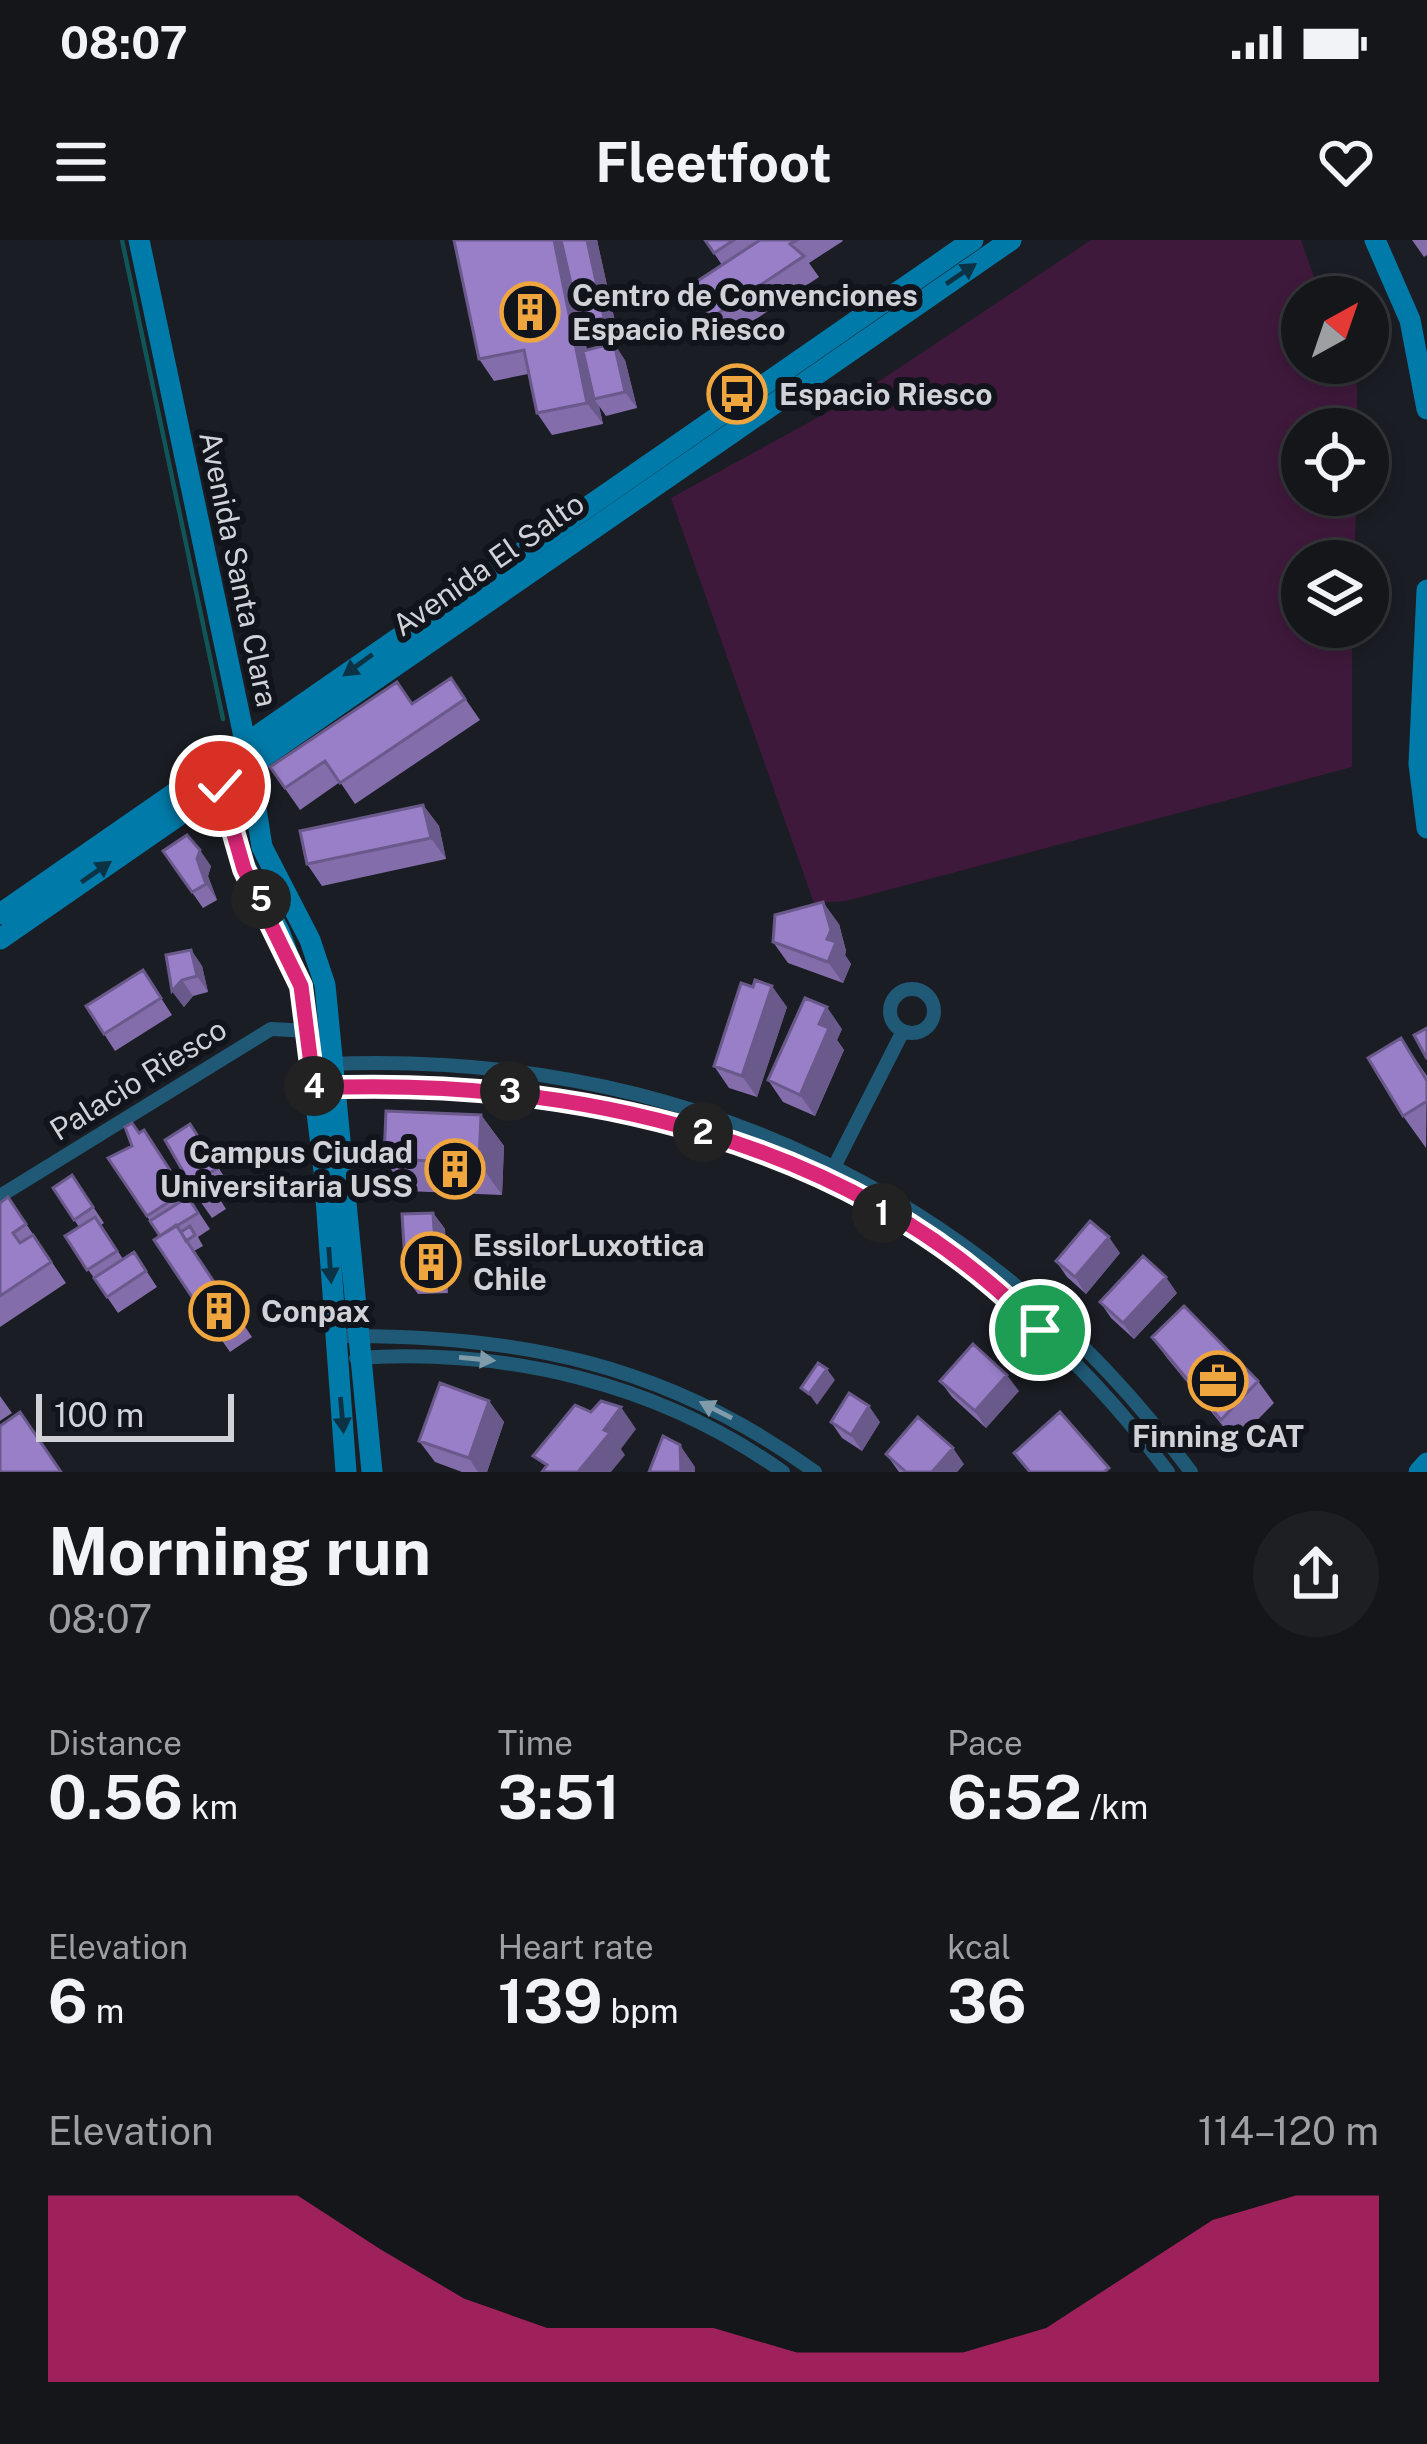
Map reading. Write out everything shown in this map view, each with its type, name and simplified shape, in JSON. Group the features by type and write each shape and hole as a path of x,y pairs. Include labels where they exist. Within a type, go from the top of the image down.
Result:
{"main road":[{"name":"Avenida Santa Clara","path":"139,240 246,746 262,847 322,971 324,1076 348,1347 371,1472"},
{"name":"Avenida El Salto","path":"0,939 218,776 246,746 973,240"},
{"name":"Avenida El Salto","path":"0,914 218,776 247,770 1011,240"},
{"path":"1375,240 1410,320 1427,409"},
{"path":"1427,590 1419,744 1427,828"},
{"name":"Avenida Santa Clara","path":"218,776 244,869 295,968 324,1076"},
{"name":"Avenida Santa Clara","path":"346,1472 348,1347"},
{"path":"1419,1472 1427,1463"}],"street":[{"name":"Palacio Riesco","path":"0,1196 272,1029 309,1031"},
{"path":"826,1183 903,1031"},
{"path":"324,1076 459,1064 539,1072 698,1110 836,1166 956,1237 1052,1315 1124,1387 1191,1472"},
{"path":"538,1094 545,1082 539,1072"},
{"path":"324,1076 558,1097 688,1127 826,1183 957,1261 1040,1330 1098,1388 1168,1472"},
{"path":"558,1097 561,1076"},
{"path":"1040,1330 1052,1327 1052,1315"},
{"path":"348,1347 483,1339 634,1374 745,1425 815,1472"},
{"path":"348,1347 501,1361 628,1392 727,1437 783,1472"},
{"path":"628,1392 634,1374"},
{"path":"648,1400 654,1382"}],"shaded area":[{"path":"1091,240 1301,240 1314,276 1281,276 1281,384 1356,384 1357,408 1281,408 1281,516 1356,516 1355,540 1281,540 1281,648 1352,648 1352,767 846,901 814,903 671,498 857,396"}],"building":[{"name":"Centro de Convenciones Espacio Riesco","path":"454,240 554,240 587,403 537,413 524,350 479,359"},
{"path":"561,240 587,240 604,318 580,323"},
{"path":"705,240 734,240 714,253"},
{"path":"760,240 797,240 790,244 804,256 711,318 690,286"},
{"path":"614,343 625,392 594,399 583,351"},
{"path":"451,678 465,699 340,783 325,761 285,788 270,767 397,682 412,704"},
{"path":"423,805 431,838 307,864 300,831"},
{"path":"187,835 200,850 197,859 206,884 192,892 163,851"},
{"path":"823,902 831,930 827,939 836,942 828,962 773,942 775,915"},
{"path":"191,950 197,976 182,980 172,991 166,955"},
{"path":"143,970 161,998 104,1034 86,1006"},
{"path":"755,980 772,986 742,1076 714,1066 741,983 753,987"},
{"path":"805,998 827,1007 819,1024 829,1028 800,1095 768,1080"},
{"path":"1427,1028 1427,1059 1414,1035"},
{"path":"1401,1038 1427,1081 1427,1101 1403,1116 1368,1058"},
{"path":"386,1111 481,1115 479,1163 384,1159"},
{"path":"132,1123 139,1133 144,1130 184,1192 147,1216 108,1158 132,1146 125,1127"},
{"path":"190,1124 218,1168 204,1176 214,1192 200,1201 165,1140"},
{"path":"72,1175 93,1207 74,1220 53,1188"},
{"path":"8,1197 26,1224 13,1233 20,1243 33,1235 51,1262 0,1296 0,1203"},
{"path":"188,1197 198,1213 160,1236 150,1221"},
{"path":"433,1213 437,1276 406,1278 402,1214"},
{"path":"95,1217 117,1251 87,1270 65,1236"},
{"path":"1090,1221 1109,1237 1075,1277 1056,1261"},
{"path":"176,1225 220,1291 198,1306 154,1240"},
{"path":"190,1226 195,1235 186,1241 181,1232"},
{"path":"134,1252 146,1271 107,1297 94,1278"},
{"path":"1143,1256 1166,1277 1123,1323 1100,1302"},
{"name":"Finning CAT","path":"1184,1306 1258,1381 1221,1420 1152,1337"},
{"path":"973,1344 1007,1375 975,1411 940,1381"},
{"path":"818,1363 827,1369 809,1394 801,1388"},
{"path":"440,1383 489,1401 469,1458 419,1441"},
{"path":"849,1393 869,1406 851,1435 831,1422"},
{"path":"601,1401 621,1407 604,1430 610,1433 578,1472 542,1472 547,1465 533,1456 575,1405 591,1412"},
{"path":"20,1412 61,1472 0,1472 0,1426"},
{"path":"1060,1412 1109,1468 1104,1472 1030,1472 1014,1453"},
{"path":"918,1417 953,1448 932,1472 906,1472 886,1454"},
{"path":"663,1436 680,1445 681,1472 649,1472"}],"waterway":[{"path":"122,240 223,719"}],"place":[{"name":"Centro de Convenciones Espacio Riesco","path":"530,312"},
{"name":"Espacio Riesco","path":"737,394"},
{"name":"Campus Ciudad Universitaria USS","path":"455,1169"},
{"name":"EssilorLuxottica Chile","path":"431,1262"},
{"name":"Conpax","path":"219,1311"},
{"name":"Finning CAT","path":"1218,1381"}],"route":[{"path":"220,786 244,869 301,986 314,1088 400,1086 538,1094 598,1104 721,1138 848,1193 903,1225 987,1283 1040,1330"}]}
